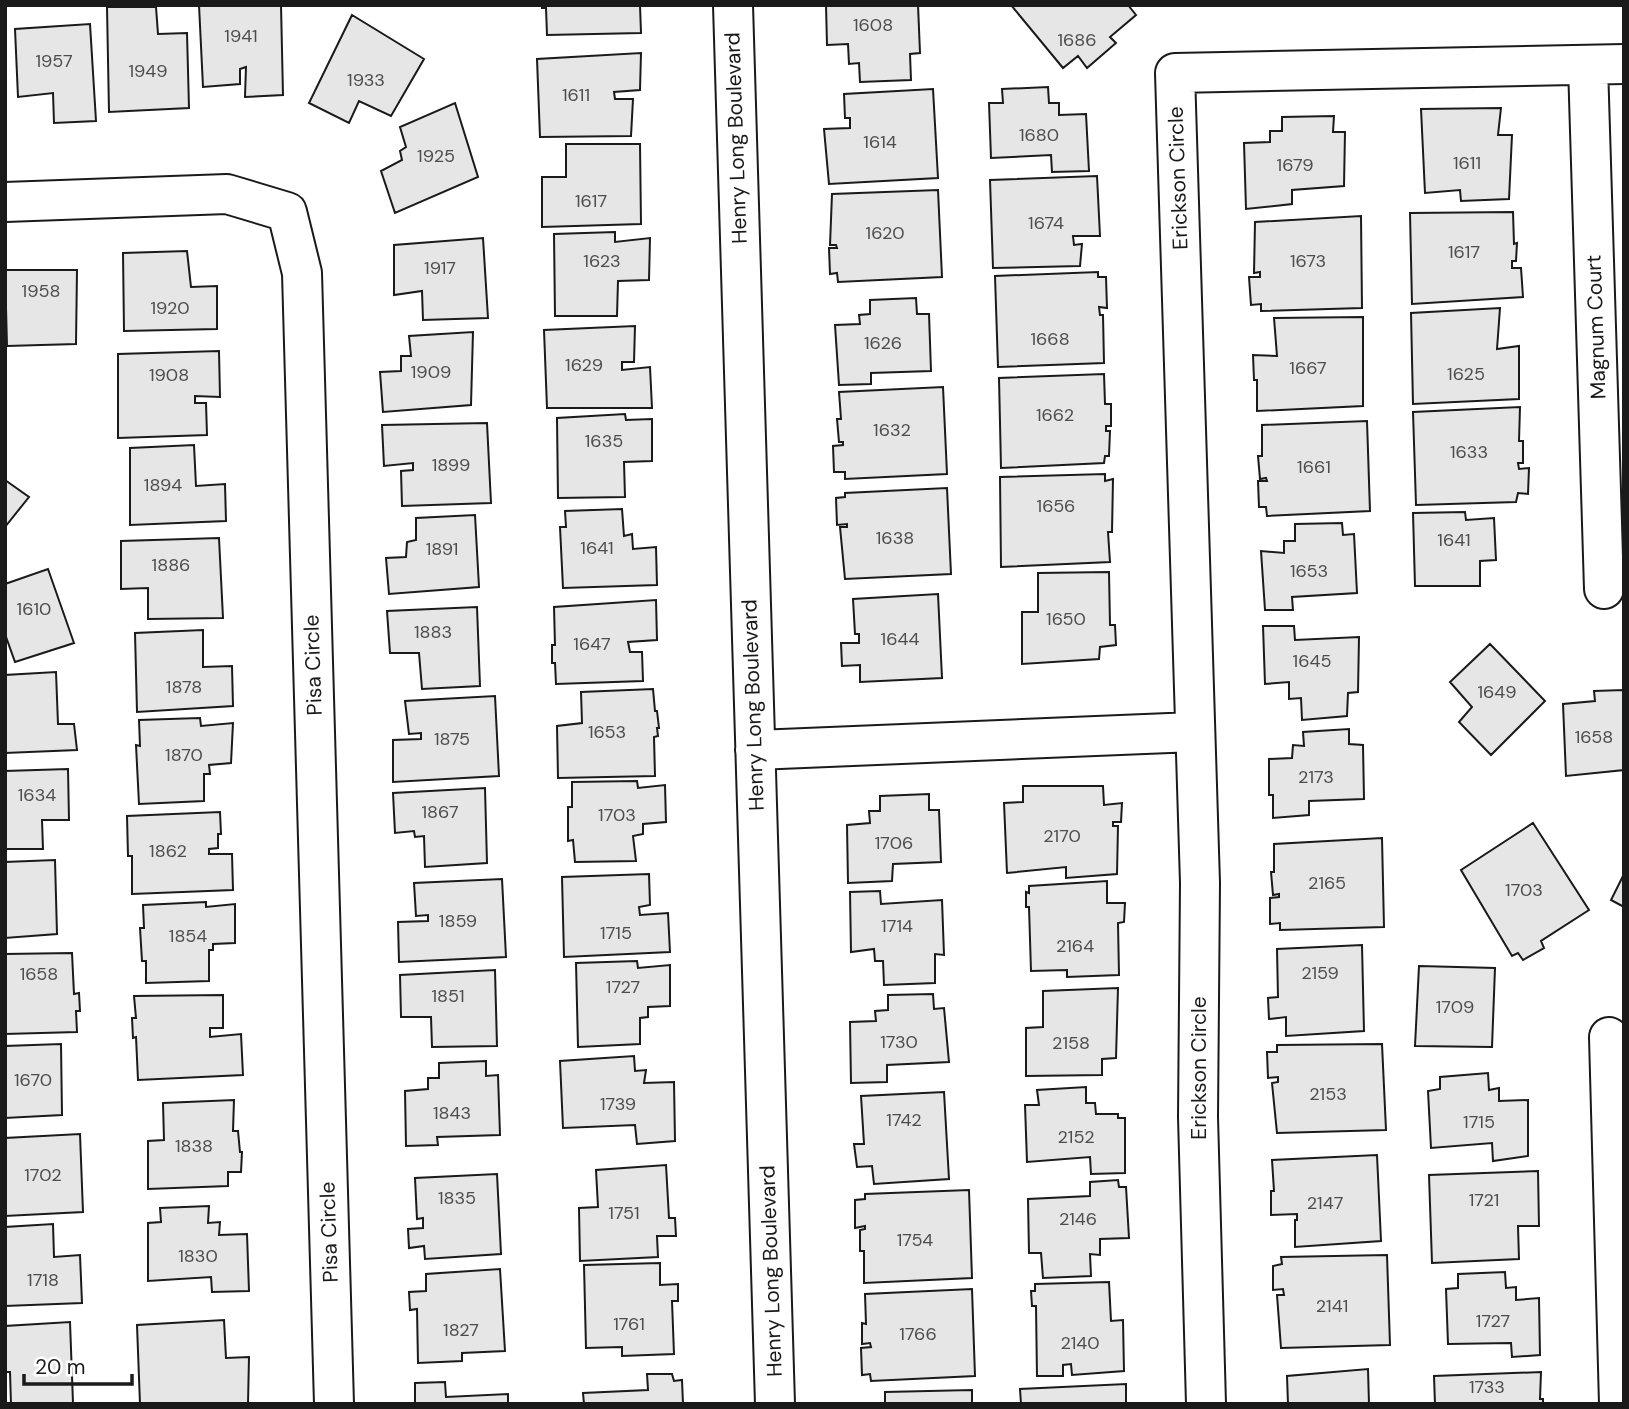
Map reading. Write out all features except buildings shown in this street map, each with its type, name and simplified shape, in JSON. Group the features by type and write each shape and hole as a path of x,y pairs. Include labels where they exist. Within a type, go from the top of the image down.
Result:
{"street":[{"name":"Henry Long Boulevard","path":"733,5 775,1404"},
{"name":"Magnum Court","path":"1604,589 1606,64"},
{"name":"Erickson Circle","path":"1206,1404 1198,1117 1200,883 1175,73 1606,64"},
{"name":"Pisa Circle","path":"5,202 227,194 287,212 302,273 334,1404"},
{"path":"755,750 1194,732"},
{"path":"1609,1037 1619,1404"}]}
